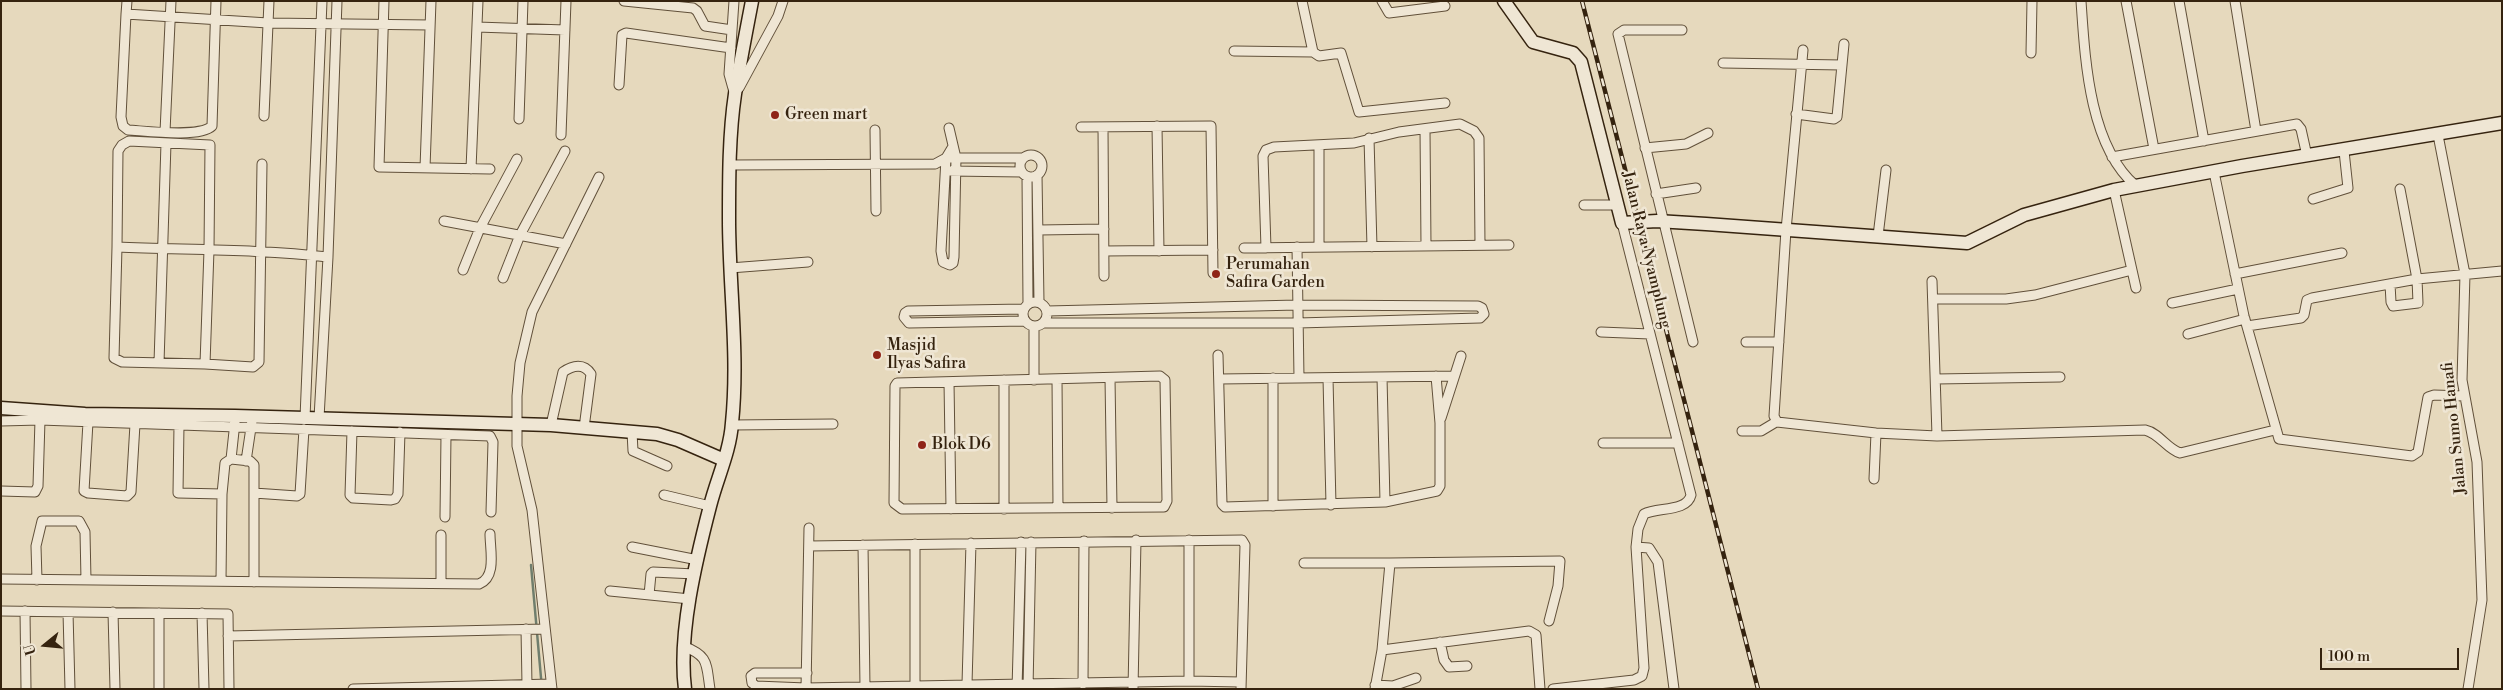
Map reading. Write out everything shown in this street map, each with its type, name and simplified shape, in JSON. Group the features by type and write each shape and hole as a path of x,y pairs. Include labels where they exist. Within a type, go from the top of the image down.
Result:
{"street":[{"path":"127,1 121,117 123,126 128,130 197,133 208,130 212,126 216,1"},
{"path":"165,132 171,1"},
{"path":"264,116 269,1"},
{"path":"254,493 297,496 300,494 322,1"},
{"path":"319,418 328,257 337,1"},
{"path":"384,1 379,167 490,169"},
{"path":"425,168 431,1"},
{"path":"471,169 478,1"},
{"path":"519,119 523,1"},
{"path":"561,134 566,1"},
{"path":"624,1 693,8 697,11 705,26 732,30"},
{"path":"734,1 729,74 735,94"},
{"path":"685,689 683,646 690,599 710,506 732,425 734,370 730,268 731,165 735,94 752,1"},
{"path":"735,94 778,16 783,1"},
{"path":"1302,1 1313,52"},
{"path":"1382,1 1389,13 1445,6"},
{"name":"Jalan Raya Nyamplung","path":"1504,1 1533,42 1573,53 1581,62 1690,488 1690,499 1681,506 1657,509 1644,514 1640,523 1636,546"},
{"path":"2031,53 2032,1"},
{"path":"2080,1 2089,80 2102,131 2112,157 2122,174 2136,186"},
{"path":"2126,1 2154,150"},
{"path":"2180,1 2204,140"},
{"path":"2235,1 2256,131"},
{"path":"126,14 268,23 430,25"},
{"path":"477,27 565,30"},
{"path":"1682,30 1618,32 1693,342"},
{"path":"619,85 621,43 622,36 626,33 731,48"},
{"path":"1796,114 1834,119 1837,117 1844,44"},
{"path":"1776,422 1774,416 1786,230 1803,50"},
{"path":"1234,51 1313,52 1319,56 1338,52 1343,54 1358,112 1445,103"},
{"path":"1723,63 1842,65"},
{"path":"1622,223 1663,222 1966,243 2024,215 2114,190 2502,123"},
{"path":"1266,248 1264,152 1274,147 1354,142 1425,128 1463,124 1477,135 1480,245"},
{"path":"2112,157 2296,124 2301,129 2307,156"},
{"path":"1157,126 1159,250"},
{"path":"1081,127 1211,126 1213,273"},
{"path":"1103,127 1104,276"},
{"path":"949,128 952,148 956,158 950,171 941,251 943,262 950,265 953,263 954,257 950,171 946,158 952,148"},
{"path":"1425,128 1426,246"},
{"path":"875,130 876,211"},
{"path":"1645,148 1686,144 1708,133"},
{"name":"Jalan Sumo Hanafi","path":"2438,135 2466,274 2461,359 2464,396 2474,437 2477,462 2482,585 2481,609 2468,689"},
{"path":"1369,138 1372,246"},
{"path":"204,364 209,250 210,144 129,141 122,145 118,151 114,358 122,362 253,367 260,362 262,164"},
{"path":"159,363 166,143"},
{"path":"1318,145 1319,247"},
{"path":"2313,199 2348,188 2344,150"},
{"path":"503,278 520,235 565,151"},
{"path":"935,164 946,158 1024,158 1033,156 1040,161 1040,171 1037,174 1039,302 1047,311 1047,317 1039,325 1034,380"},
{"path":"1024,158 1020,167 1024,174 1026,306 1024,321"},
{"path":"463,270 480,228 517,159"},
{"path":"731,165 935,164 950,171 1037,174"},
{"path":"1878,236 1886,170"},
{"path":"2214,172 2238,289 2276,437 2281,440 2412,456 2419,449 2428,397 2434,395 2464,396"},
{"path":"353,689 551,686 532,510 517,446 516,423 520,363 538,297 598,177"},
{"path":"1656,194 1696,188"},
{"path":"2390,284 2393,306 2416,305 2419,301 2417,279 2400,189"},
{"path":"2114,190 2136,288"},
{"path":"1584,205 1617,205"},
{"path":"444,221 566,244"},
{"path":"1039,230 1104,229"},
{"path":"1244,248 1510,245"},
{"path":"117,247 260,252 328,257"},
{"path":"1297,247 1299,378"},
{"path":"1104,251 1213,250"},
{"path":"2235,274 2342,253"},
{"path":"730,268 808,262"},
{"path":"1932,299 2006,299 2035,295 2132,270"},
{"path":"2188,334 2246,323 2301,318 2304,315 2307,300 2312,298 2417,279 2502,271"},
{"path":"1932,281 1937,436"},
{"path":"2172,303 2238,289"},
{"path":"1039,302 1026,306 908,311 905,313 904,318 909,323 1024,321 1039,325 1298,323 1480,318 1483,316 1484,311 1478,306 1297,305 1047,311"},
{"path":"1601,332 1650,334"},
{"path":"1746,342 1779,342"},
{"path":"1218,355 1222,506 1331,505 1385,502 1430,493 1439,489 1440,423 1436,376"},
{"path":"1440,423 1461,356"},
{"path":"551,425 563,372 579,366 588,369 591,374 584,428"},
{"path":"1160,376 1165,380 1166,506 902,510 894,503 895,386 899,383 1034,380 1160,376"},
{"path":"1219,379 1454,376"},
{"path":"1382,377 1385,502"},
{"path":"1936,379 2060,377"},
{"path":"1110,378 1112,508"},
{"path":"1272,378 1273,506"},
{"path":"1328,378 1331,505"},
{"path":"1057,379 1058,508"},
{"path":"1004,380 1004,509"},
{"path":"950,382 951,509"},
{"path":"1,408 85,414 304,424 352,430 492,438 491,512"},
{"path":"304,424 319,418 516,423 658,434 678,440 724,460"},
{"path":"1,421 40,420 179,425 235,421"},
{"path":"1,491 29,494 35,492 38,486 40,420"},
{"path":"231,459 235,421"},
{"path":"88,422 84,491 88,493 127,496 131,492 135,424"},
{"path":"246,460 252,422"},
{"path":"1742,431 1761,431 1776,422 1876,433 1937,436 2145,430 2180,453 2275,430"},
{"path":"732,425 833,424"},
{"path":"179,425 178,493 222,494"},
{"path":"352,430 350,495 353,498 391,500 395,499 398,494 400,432"},
{"path":"632,432 632,447 635,453 667,466"},
{"path":"1874,479 1876,433"},
{"path":"445,517 446,435"},
{"path":"1603,443 1678,444"},
{"path":"221,581 222,494 225,463 231,459 246,460 254,466 254,582"},
{"path":"664,495 710,506"},
{"path":"37,580 38,533 42,521 47,520 79,522 83,526 85,532 86,580"},
{"path":"806,688 809,528"},
{"path":"1,579 479,584 491,575 490,534"},
{"path":"441,535 441,583"},
{"path":"807,673 754,673 751,676 754,685 806,688 967,684 1133,686 1189,681 1241,685 1244,543 1241,540 1136,540 809,546"},
{"path":"1133,686 1136,540"},
{"path":"1189,540 1189,681"},
{"path":"1083,684 1084,541"},
{"path":"1017,686 1026,542"},
{"path":"1026,542 1028,686"},
{"path":"967,684 971,543"},
{"path":"915,544 915,686"},
{"path":"863,545 864,687"},
{"path":"1553,689 1634,680 1642,676 1644,668 1636,546 1649,548 1658,562 1674,689"},
{"path":"632,547 698,560"},
{"path":"1304,563 1390,564 1555,561 1558,586 1549,621"},
{"path":"1390,564 1382,650 1375,687 1392,686 1416,678"},
{"path":"649,595 651,574 653,572 696,574"},
{"path":"610,591 690,599"},
{"path":"1,611 228,614 229,689"},
{"path":"25,611 26,689"},
{"path":"68,612 70,689"},
{"path":"113,612 115,689"},
{"path":"159,613 159,689"},
{"path":"202,613 204,689"},
{"path":"529,629 532,685"},
{"path":"228,636 545,629"},
{"path":"1382,650 1529,631 1536,639 1540,689"},
{"path":"1440,642 1448,667 1467,666"},
{"path":"683,646 697,652 706,659 710,689"}],"waterway":[{"path":"531,565 542,689"}],"railway":[{"path":"1582,1 1758,689"}],"place":[{"name":"Green mart","path":"775,115"},
{"name":"Perumahan Safira Garden","path":"1216,274"},
{"name":"Masjid Ilyas Safira","path":"877,355"},
{"name":"Blok D6","path":"922,445"}]}
